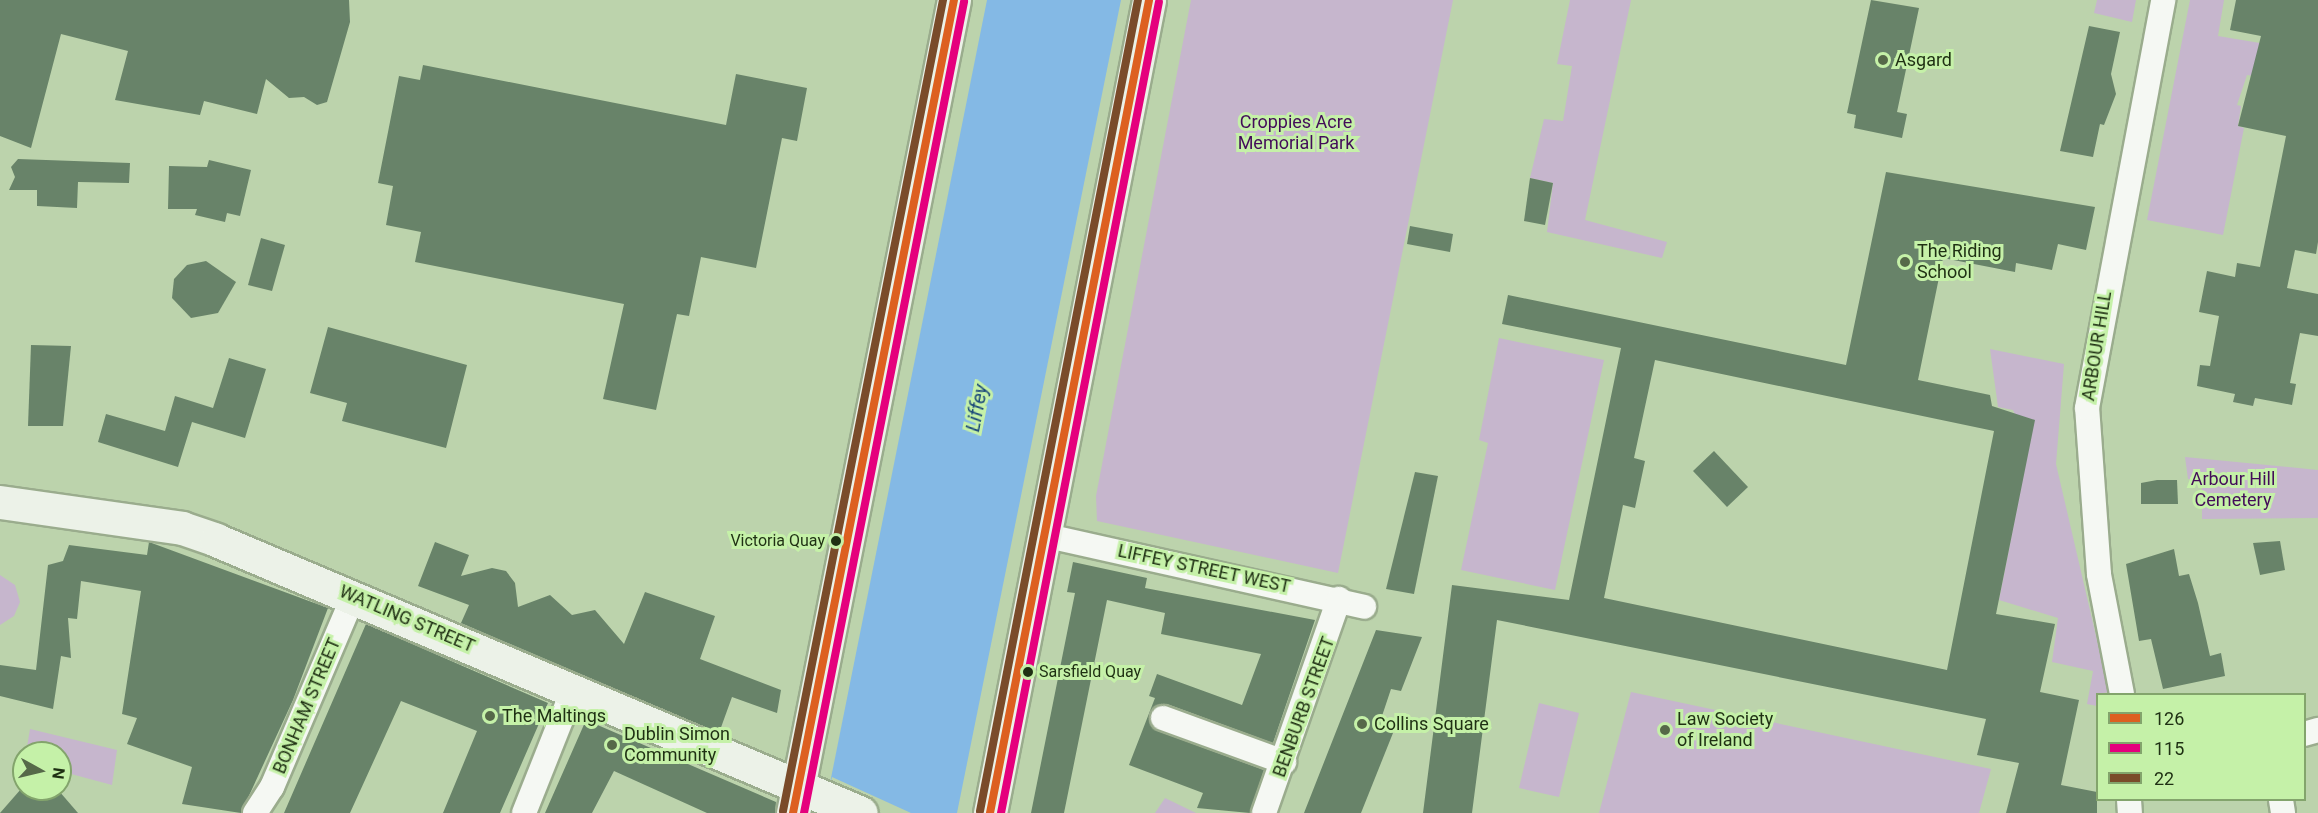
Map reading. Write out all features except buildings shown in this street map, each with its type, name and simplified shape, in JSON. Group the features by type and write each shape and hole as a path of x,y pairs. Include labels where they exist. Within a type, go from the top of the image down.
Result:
{"main road":[{"path":"805,798 847,520 954,0"},
{"path":"990,813 1149,0"},
{"name":"WATLING STREET","path":"0,502 182,528 573,690 805,798 861,813"}],"street":[{"name":"ARBOUR HILL","path":"2122,693 2098,565 2087,408 2163,0"},
{"name":"LIFFEY STREET WEST","path":"1043,535 1339,599 1364,607"},
{"name":"BONHAM STREET","path":"255,813 277,777 353,597"},
{"name":"BENBURB STREET","path":"1264,813 1284,762 1339,599"},
{"path":"524,813 573,690"},
{"path":"1163,718 1284,762"}],"green space":[{"name":"Croppies Acre Memorial Park","path":"1191,0 1453,0 1338,573 1097,521 1096,496"},
{"path":"1570,0 1631,0 1585,220 1667,242 1662,258 1547,232 1553,183 1530,178 1544,119 1563,121 1572,66 1557,64"},
{"path":"2097,0 2136,0 2132,22 2094,13"},
{"path":"2190,0 2224,0 2218,36 2260,43 2254,76 2247,75 2237,105 2241,106 2238,126 2244,128 2223,235 2147,220"},
{"path":"1499,338 1604,360 1555,590 1461,570 1488,443 1479,440"},
{"path":"1990,349 2064,364 2056,464 2109,692 2096,693 2096,706 2087,704 2093,671 2052,662 2058,618 1999,600 2029,446 2013,410 1998,407"},
{"name":"Arbour Hill Cemetery","path":"2185,457 2318,470 2318,518 2202,519 2202,480 2188,479"},
{"path":"0,575 15,585 20,602 14,616 0,625"},
{"name":"Law Society of Ireland","path":"1631,692 1991,769 1979,813 1599,813"},
{"path":"1539,703 1579,713 1559,797 1519,788"},
{"path":"30,729 117,750 112,785 72,774 72,741 28,741"},
{"path":"1165,798 1196,813 1155,813"}],"water":[{"name":"Liffey","path":"987,0 1121,0 957,813 824,813"}],"pier":[{"path":"832,777 911,813 824,813"}],"transit line":[{"name":"22","path":"783,811 943,0"},
{"name":"126","path":"793,813 954,0"},
{"name":"22","path":"980,811 1138,0"},
{"name":"126","path":"990,813 1149,0"},
{"name":"115","path":"804,813 964,2"},
{"name":"115","path":"1001,813 1159,2"}],"place":[{"name":"Asgard","path":"1883,60"},
{"name":"The Riding School","path":"1905,262"},
{"name":"Victoria Quay","path":"836,541"},
{"name":"Sarsfield Quay","path":"1028,672"},
{"name":"The Maltings","path":"490,716"},
{"name":"Collins Square","path":"1362,724"},
{"name":"Law Society of Ireland","path":"1665,730"},
{"name":"Dublin Simon Community","path":"612,745"}]}
